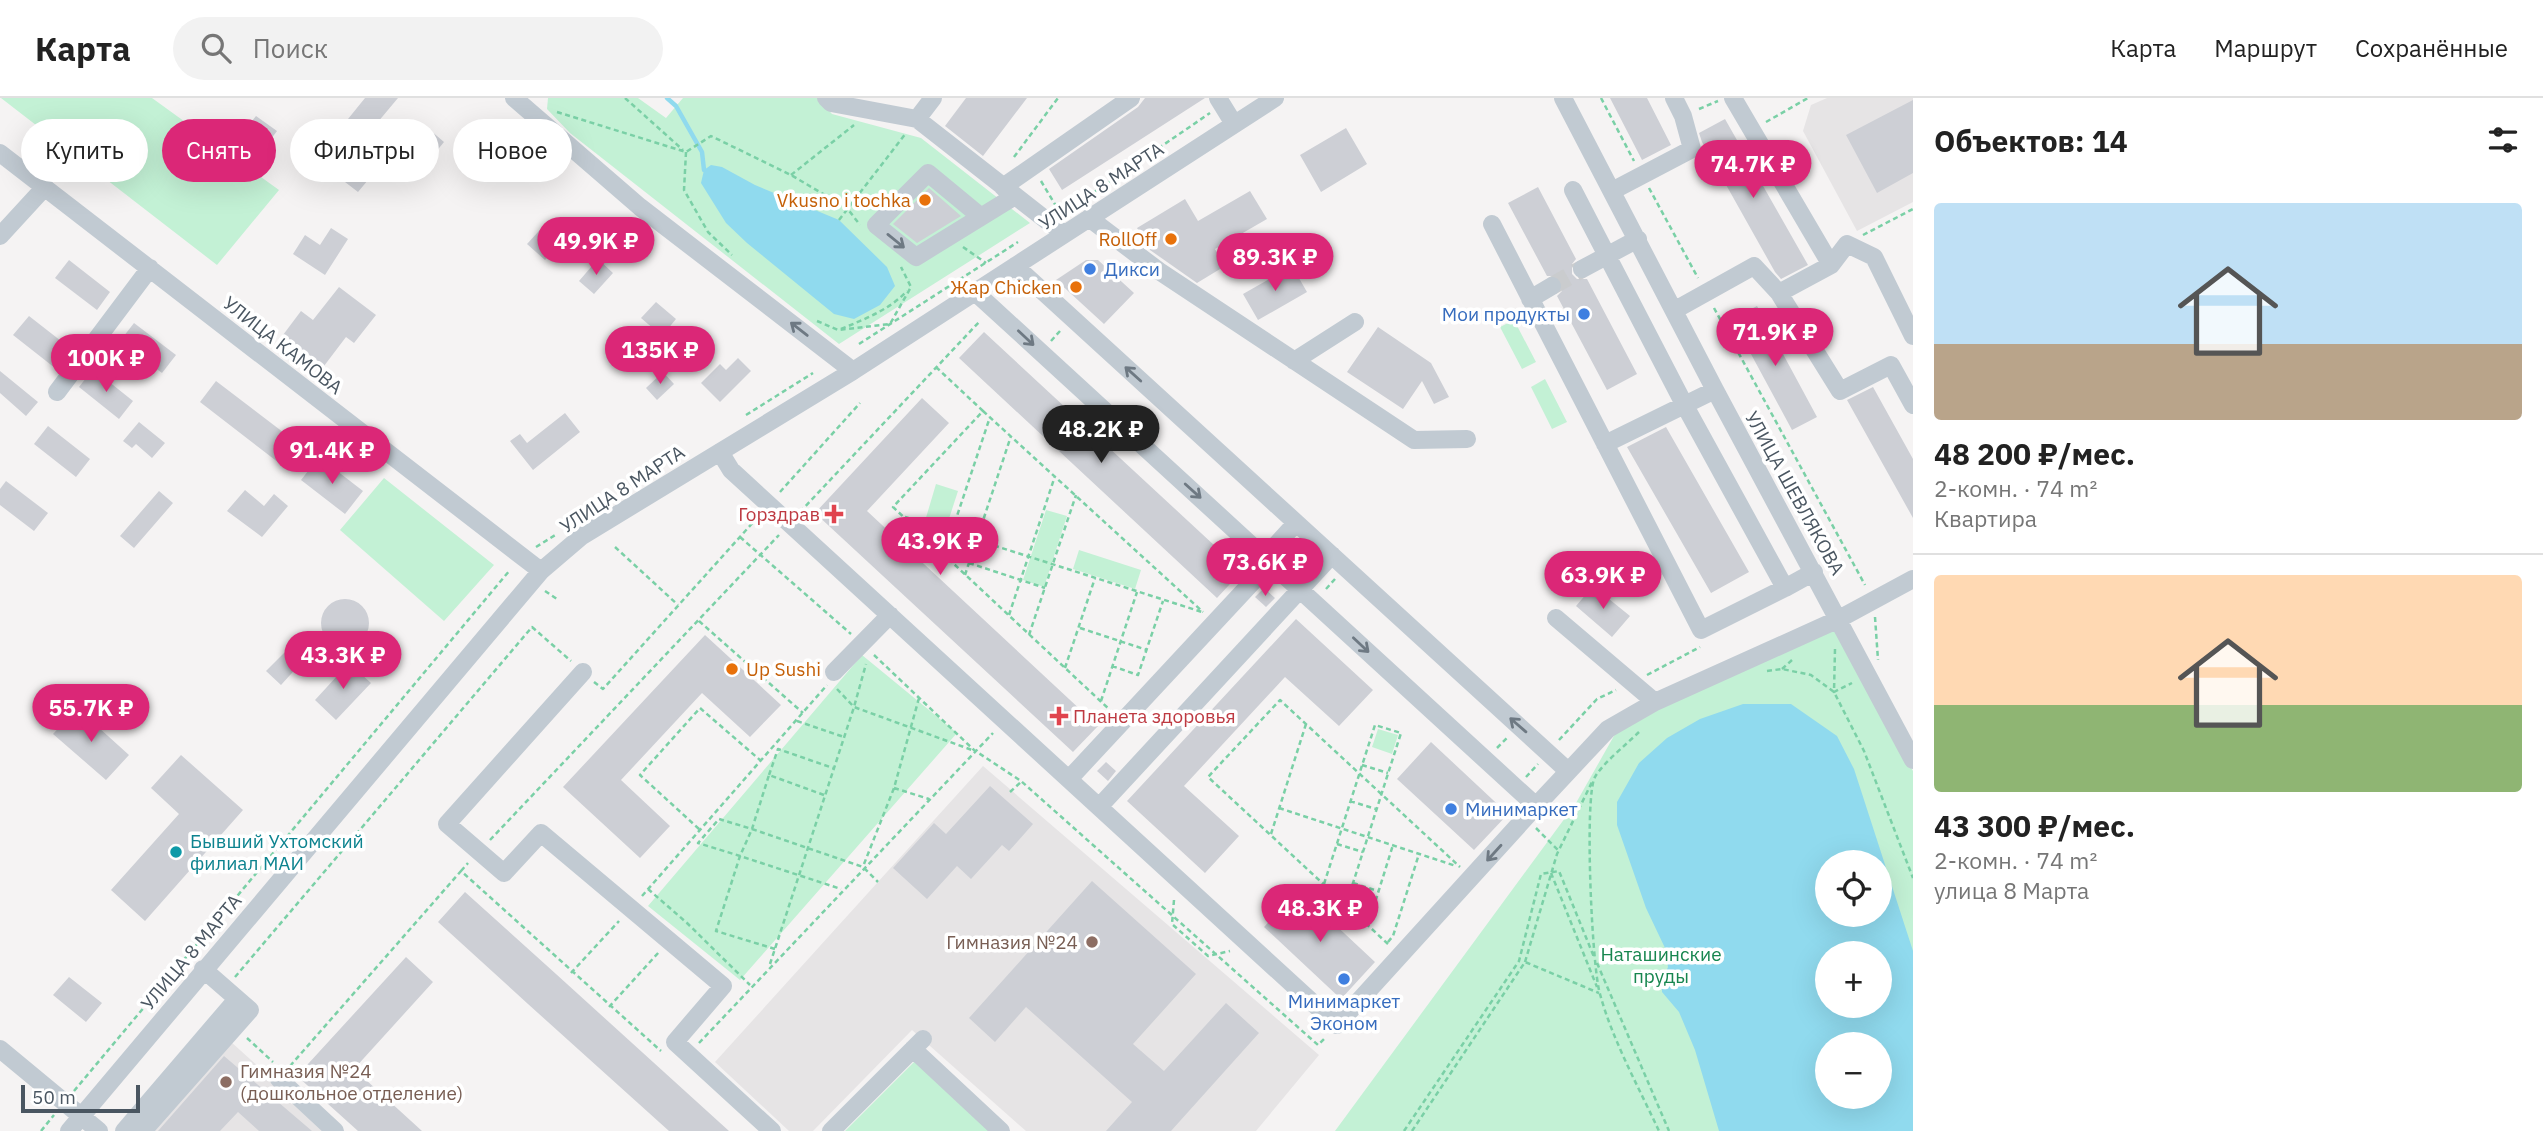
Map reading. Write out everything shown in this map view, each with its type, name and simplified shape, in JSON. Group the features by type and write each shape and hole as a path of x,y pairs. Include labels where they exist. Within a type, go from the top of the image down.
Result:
{"street":[{"path":"514,98 640,206 853,371"},
{"path":"826,98 831,103 916,119 1064,234"},
{"path":"916,119 933,98"},
{"path":"980,216 928,173 876,225 916,257 980,216 1009,192 1032,167 1131,98"},
{"path":"1218,98 1234,124"},
{"name":"УЛИЦА 8 МАРТА","path":"69,1131 541,571 582,536 853,371 1275,98"},
{"name":"УЛИЦА ШЕВЛЯКОВА","path":"1563,98 1716,390 1912,753"},
{"path":"1612,191 1692,149 1683,116 1674,98"},
{"path":"1733,98 1831,265"},
{"name":"УЛИЦА КАМОВА","path":"0,153 541,571"},
{"path":"0,236 45,187"},
{"path":"1573,190 1684,404 1785,588"},
{"path":"1089,218 1159,271 1414,440 1467,439"},
{"path":"1492,224 1701,630 1814,572"},
{"path":"1582,270 1637,239"},
{"path":"1779,293 1831,265 1847,244 1874,257 1913,336"},
{"path":"1015,266 1568,771"},
{"path":"1675,310 1754,266 1779,293 1840,391 1891,365 1913,405"},
{"path":"57,392 149,268"},
{"path":"1530,299 1552,286"},
{"path":"975,292 1300,589 1531,812"},
{"path":"1294,361 1355,322"},
{"path":"1605,444 1716,390"},
{"path":"720,452 730,470 1337,1025 1608,729 1655,702 1839,619 1913,579"},
{"path":"1069,779 1268,560 1296,523"},
{"path":"1099,807 1332,555"},
{"path":"834,673 866,647 890,615"},
{"path":"1556,618 1655,702"},
{"path":"583,672 447,824 504,873 541,833 723,986 675,1042 760,1127"},
{"path":"143,1131 250,1010 204,970"},
{"path":"124,1131 231,994"},
{"path":"831,1131 918,1044 1001,1131"},
{"path":"0,1049 99,1131"},
{"path":"281,1076 335,1131"}],"path":[{"path":"625,98 686,152"},
{"path":"1011,162 1058,98"},
{"path":"1601,98 1874,600 1879,670"},
{"path":"1683,116 1724,98"},
{"path":"1751,130 1808,98"},
{"path":"547,109 686,152"},
{"path":"791,175 872,110"},
{"path":"839,220 916,119"},
{"path":"686,152 711,136 791,175 847,208 864,231"},
{"path":"686,152 684,190 708,232 734,257"},
{"path":"1032,167 1062,215"},
{"path":"1847,244 1913,209"},
{"path":"949,237 986,262"},
{"path":"901,268 911,287"},
{"path":"808,317 838,330 890,324 911,287"},
{"path":"838,330 874,316 901,298 911,287"},
{"path":"235,1027 281,1076 461,871 985,316"},
{"path":"1046,346 1072,318"},
{"path":"902,516 1204,613 936,367"},
{"path":"231,994 533,627 603,689 860,403"},
{"path":"983,411 893,507 1111,711"},
{"path":"944,555 990,416"},
{"path":"965,575 1011,436"},
{"path":"1009,615 1055,476"},
{"path":"1030,635 1076,495"},
{"path":"740,537 866,647 974,750 1021,781 1318,1045 1330,1032"},
{"path":"615,547 678,605"},
{"path":"41,1131 521,556"},
{"path":"969,563 1045,588"},
{"path":"1065,668 1096,578"},
{"path":"1101,701 1138,591"},
{"path":"1112,666 1138,675 1163,600"},
{"path":"699,621 803,713"},
{"path":"1079,627 1147,650"},
{"path":"1834,692 1835,638"},
{"path":"553,645 558,639"},
{"path":"769,967 854,707 866,647"},
{"path":"1763,672 1782,668 1811,675 1834,692 1864,751 1913,878"},
{"path":"571,973 830,682 854,707 974,750"},
{"path":"1834,692 1853,682"},
{"path":"863,867 894,788 919,698"},
{"path":"1279,808 1460,867 1280,700 1209,777 1388,944 1393,936 1419,854"},
{"path":"699,829 640,775 701,708 760,760"},
{"path":"796,720 844,737"},
{"path":"1270,835 1306,724"},
{"path":"1324,884 1375,725 1401,733 1346,905"},
{"path":"1412,1131 1525,962 1558,850 1594,779 1646,725"},
{"path":"688,1055 863,867 994,732"},
{"path":"775,949 716,931 740,856 752,829 778,749 833,768"},
{"path":"1362,765 1388,773"},
{"path":"769,775 824,795"},
{"path":"1594,779 1590,826 1595,959 1599,993"},
{"path":"1010,792 1021,781"},
{"path":"894,788 929,799"},
{"path":"1350,801 1376,809"},
{"path":"1531,812 1558,850"},
{"path":"842,890 698,843 719,819 863,867 878,882"},
{"path":"1336,844 1363,852"},
{"path":"1368,925 1393,845"},
{"path":"461,871 571,973 668,1057"},
{"path":"1404,1131 1519,961 1541,874 1559,871 1669,1131"},
{"path":"1551,873 1625,1058 1659,1131"},
{"path":"1353,883 1378,891"},
{"path":"648,889 751,986"},
{"path":"609,1007 669,941"},
{"path":"1525,962 1599,993"}],"shaded area":[{"path":"1827,98 1913,98 1913,202 1857,231 1803,131 1811,105"},
{"path":"983,766 1319,1055 1256,1131 1026,1131 912,1030 813,1131 789,1131 715,1062"},
{"name":"Гимназия №24 (дошкольное отделение)","path":"220,1032 330,1131 136,1131"}],"green space":[{"path":"1,98 152,98 181,119 162,119 162,182 268,182 279,190 217,265 110,182 148,182 148,119 28,119"},
{"path":"548,98 638,98 666,118 683,98 818,98 832,114 921,138 1030,223 839,344 572,135 572,119 557,119 547,109"},
{"path":"1514,320 1536,362 1522,369 1500,327"},
{"path":"1545,379 1567,422 1552,429 1531,387"},
{"path":"384,478 494,565 444,621 340,530"},
{"path":"936,484 958,491 946,528 925,521"},
{"path":"1046,510 1067,516 1044,587 1023,580"},
{"path":"1079,550 1141,570 1135,589 1073,569"},
{"name":"Наташинские пруды","path":"1836,625 1913,771 1913,1131 1335,1131 1576,803 1619,727"},
{"path":"862,655 957,733 740,980 648,906"},
{"path":"1378,729 1398,735 1392,754 1372,747"},
{"path":"915,1061 991,1131 845,1131"}],"water":[{"path":"711,165 722,167 755,185 839,220 887,267 895,286 880,305 854,319 834,314 726,223 701,183 704,170"},
{"name":"Наташинские пруды","path":"1743,704 1791,704 1837,736 1854,769 1880,850 1815,850 1815,927 1892,927 1892,886 1913,951 1913,1131 1719,1131 1695,1050 1679,1012 1662,992 1662,982 1668,967 1665,948 1646,908 1617,825 1617,802 1639,763 1667,738 1700,719"}],"building":[{"path":"365,98 398,98 380,119 348,119"},
{"path":"966,98 1027,98 983,156 945,126"},
{"path":"1145,98 1205,98 1062,190 1049,169 1138,107"},
{"path":"1610,98 1647,98 1671,145 1642,160"},
{"path":"1913,100 1913,173 1877,193 1846,135"},
{"path":"1725,119 1808,265 1781,279 1702,142 1699,133"},
{"path":"1346,128 1367,164 1321,192 1300,155"},
{"path":"345,182 366,182 358,192"},
{"path":"1538,187 1576,259 1572,264 1572,274 1577,279 1587,279 1637,374 1607,390 1557,296 1562,291 1562,281 1557,276 1547,276 1508,203"},
{"name":"Vkusno i tochka","path":"929,188 961,216 917,243 893,224"},
{"path":"1250,191 1267,219 1215,249 1225,266 1197,283 1150,250 1137,228 1185,199 1198,221"},
{"path":"549,220 567,237 545,260 527,244"},
{"path":"331,228 348,239 325,275 293,254 305,235 320,245"},
{"path":"598,259 613,273 594,294 579,281"},
{"path":"69,260 110,292 97,310 55,278"},
{"path":"1086,260 1098,260 1134,293 1104,324 1056,280"},
{"path":"1292,266 1307,292 1258,320 1243,294"},
{"path":"339,287 376,315 354,343 346,337 324,366 283,335 301,311 313,320"},
{"path":"656,302 676,319 662,336 641,318"},
{"path":"1757,306 1817,417 1792,430 1732,319"},
{"path":"29,316 70,348 55,368 13,335"},
{"path":"134,323 176,355 162,373 120,341"},
{"path":"1378,327 1431,363 1449,397 1434,404 1422,381 1403,409 1347,372"},
{"path":"984,332 1242,571 1217,598 959,358"},
{"path":"738,358 751,371 720,402 701,383 720,364 726,370"},
{"path":"93,369 133,401 119,419 79,387"},
{"path":"0,371 38,402 26,416 0,393"},
{"path":"663,372 674,384 657,400 646,388"},
{"path":"216,381 296,442 279,463 200,402"},
{"path":"1873,387 1913,459 1913,518 1847,400"},
{"path":"922,398 949,423 867,511 1098,726 1073,752 815,513"},
{"path":"565,413 580,432 533,470 510,441 520,434 527,443"},
{"path":"139,422 165,443 152,458 136,444 132,448 123,441"},
{"path":"48,426 90,459 76,477 34,444"},
{"path":"1666,427 1749,572 1711,593 1627,447"},
{"path":"319,457 363,491 345,514 301,480"},
{"path":"6,481 48,513 34,531 0,505 0,489"},
{"path":"245,490 264,506 274,494 288,506 262,537 227,511"},
{"path":"159,491 173,503 134,548 120,536"},
{"path":"1593,586 1630,616 1612,637 1576,606"},
{"path":"1264,588 1275,598 1266,607 1255,597"},
{"path":"345,599 362,606 369,623 362,640 345,647 328,640 321,623 328,606"},
{"path":"1296,619 1373,690 1339,726 1285,677 1184,786 1239,836 1205,873 1127,801"},
{"path":"705,635 781,705 750,737 702,693 621,780 670,826 640,858 563,787"},
{"path":"287,650 301,663 281,685 266,671"},
{"path":"349,663 371,683 336,720 315,700"},
{"path":"77,708 129,755 106,780 53,734"},
{"path":"1431,742 1508,814 1474,850 1397,779"},
{"name":"Бывший Ухтомский филиал МАИ","path":"181,755 243,810 145,921 111,890 179,814 151,788"},
{"path":"1106,762 1116,771 1108,781 1097,771"},
{"path":"990,786 1033,824 1009,851 1002,845 971,879 957,866 927,899 893,868 934,823 946,834"},
{"path":"1092,881 1196,974 1133,1044 1164,1071 1226,1003 1259,1033 1171,1131 1106,1131 1132,1102 1026,1007 995,1042 969,1018"},
{"path":"1298,890 1375,962 1341,999 1264,927"},
{"path":"465,892 729,1131 669,1131 528,1004 438,922"},
{"path":"406,957 433,982 354,1069 422,1131 358,1131 297,1076"},
{"path":"69,977 102,1003 86,1022 53,995"},
{"path":"224,1056 312,1131 259,1131 238,1112 220,1131 158,1131"}],"waterway":[{"path":"667,98 676,106 702,152 704,170"}],"tunnel":[{"path":"1552,286 1582,269"}],"place":[{"name":"Vkusno i tochka","path":"925,200"},
{"name":"RollOff","path":"1171,239"},
{"name":"Дикси","path":"1090,269"},
{"name":"Жар Chicken","path":"1076,287"},
{"name":"Мои продукты","path":"1584,314"},
{"name":"Горздрав","path":"834,514"},
{"name":"Up Sushi","path":"732,669"},
{"name":"Планета здоровья","path":"1059,716"},
{"name":"Минимаркет","path":"1451,809"},
{"name":"Бывший Ухтомский филиал МАИ","path":"176,852"},
{"name":"Гимназия №24","path":"1092,942"},
{"name":"Минимаркет Эконом","path":"1344,979"},
{"name":"Гимназия №24 (дошкольное отделение)","path":"226,1082"}]}
